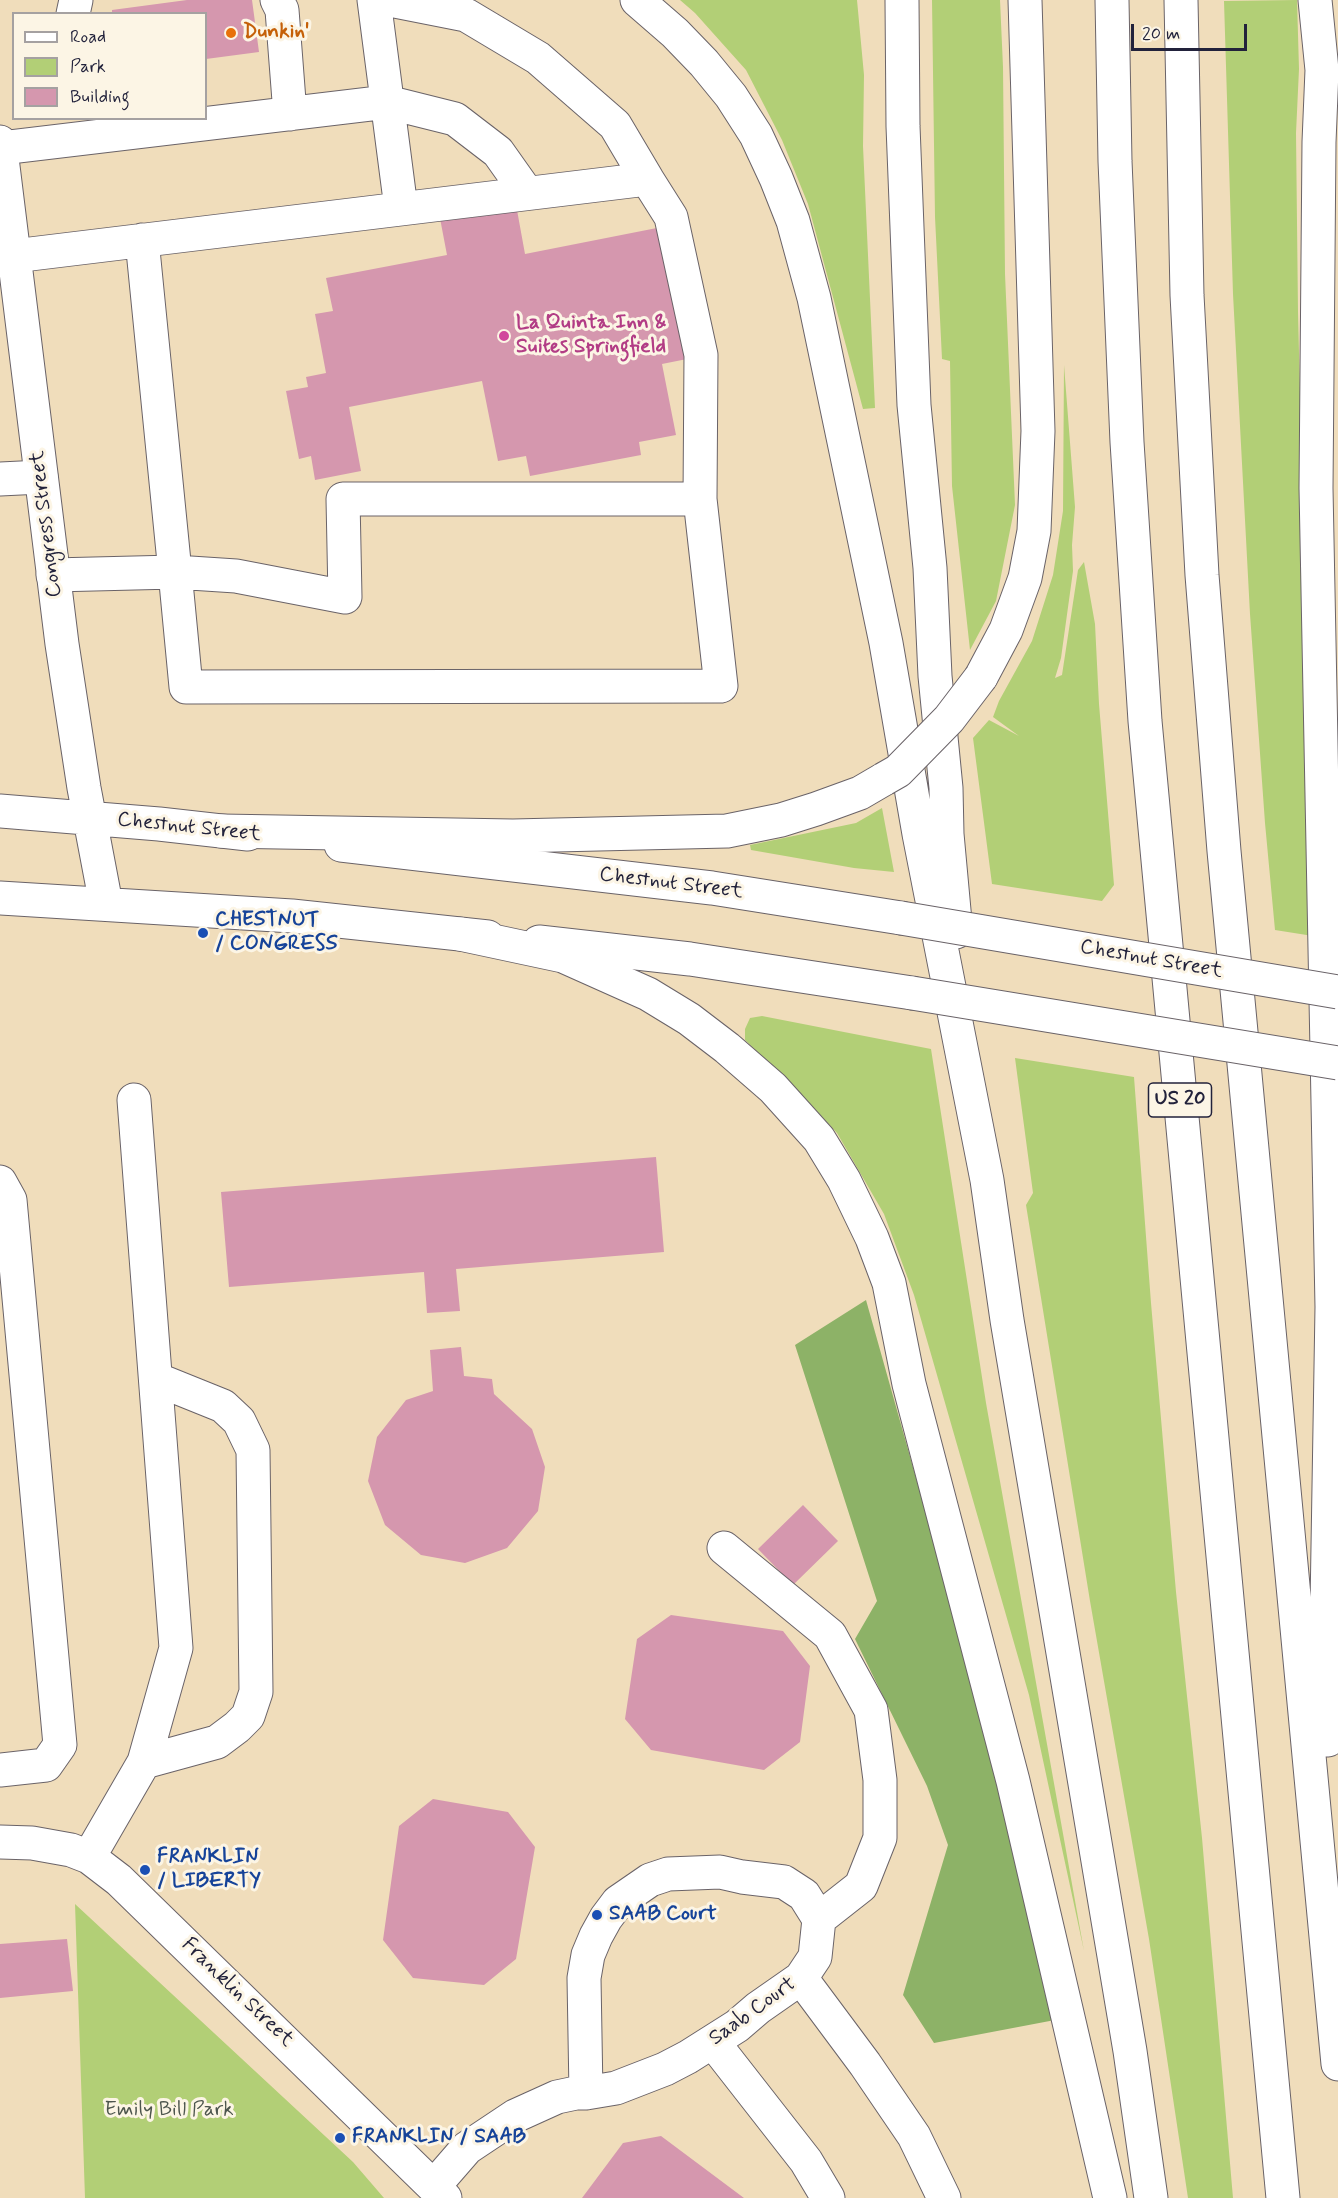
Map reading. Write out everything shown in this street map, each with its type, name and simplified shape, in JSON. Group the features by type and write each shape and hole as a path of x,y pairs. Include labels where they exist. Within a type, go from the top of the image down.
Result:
{"main road":[{"path":"277,0 282,10 290,114"},
{"path":"374,0 401,208"},
{"path":"142,240 186,687 721,686 700,499 700,355 671,218 615,125 538,58 466,15 390,0"},
{"path":"637,0 675,33 704,63 731,96 756,135 776,178 796,231 814,298 884,633 937,926 987,1180 1007,1320 1130,2051 1151,2198"},
{"path":"902,0 903,126 914,405 930,568 935,676 966,1066"},
{"path":"221,831 513,836 727,831 781,820 860,793 898,771 948,719 981,677 1006,630 1025,578 1034,531 1038,431 1025,0"},
{"name":"US 20","path":"1112,0 1115,161 1134,580 1146,733 1283,2198"},
{"path":"1181,0 1187,296 1202,575 1224,851 1338,2064"},
{"path":"1315,0 1322,70 1316,488 1332,1307 1326,1666 1335,2027"},
{"path":"1322,70 1336,0"},
{"path":"207,120 290,114 387,102 455,119 498,152 527,193"},
{"path":"1,148 87,128 203,120"},
{"name":"Congress Street","path":"0,142 62,644 89,818 106,904"},
{"path":"14,256 646,179"},
{"path":"0,479 41,477"},
{"path":"53,575 175,572 236,576 345,597 343,499 700,499"},
{"name":"Chestnut Street","path":"0,811 221,831 712,888 1338,992"},
{"path":"0,898 292,916 690,959 1338,1063"},
{"path":"460,934 563,956 648,994 689,1019 727,1047 773,1088 819,1139 844,1180 872,1238 889,1283 909,1384 1013,1781 1110,2198"},
{"path":"89,1857 144,1762 176,1648 134,1100"},
{"path":"0,1182 10,1200 60,1745 45,1765 0,1770"},
{"path":"144,1762 217,1742 248,1716 256,1692 253,1450 238,1420 223,1406 156,1379"},
{"path":"586,2093 584,1978 588,1955 606,1918 618,1902 650,1880 668,1874 720,1872 784,1882 804,1895 819,1919 861,1886 880,1838 880,1780 871,1710 830,1635 724,1548"},
{"name":"Franklin Street","path":"0,1842 32,1843 71,1850 89,1857 119,1880 439,2192"},
{"name":"Saab Court","path":"439,2192 467,2148 496,2127 536,2105 557,2097 616,2088 688,2057 713,2042 801,1978 815,1957 819,1919"},
{"path":"801,1978 865,2064 914,2136 944,2198"},
{"path":"713,2042 806,2161 828,2198"}],"green space":[{"path":"680,0 857,0 864,75 863,146 875,408 863,409 808,204 782,140 746,70 695,13"},
{"path":"932,0 1000,0 1005,274 1015,505 996,601 970,650 952,486 950,361 942,359 935,217"},
{"path":"1297,0 1298,312 1313,936 1275,930 1250,614 1233,294 1224,1"},
{"path":"1064,365 1075,507 1072,545 1073,571 1061,658 1055,678 1062,675 1078,570 1084,562 1095,624 1099,704 1114,885 1102,901 992,884 973,738 989,720 1019,736 993,717 999,701 1032,641 1053,575 1063,511"},
{"path":"882,808 894,872 854,868 751,850 750,845 856,823"},
{"path":"762,1016 931,1049 986,1403 1084,1951 1029,1695 914,1295 884,1214 837,1133 801,1094 745,1040 745,1029 750,1018"},
{"path":"1015,1058 1134,1077 1176,1592 1202,1838 1233,2198 1188,2198 1149,1939 1090,1601 1026,1205 1033,1193"},
{"path":"866,1300 954,1613 1055,2020 934,2043 903,1995 948,1845 927,1786 855,1639 877,1601 795,1345"},
{"name":"Emily Bill Park","path":"75,1904 353,2162 384,2198 85,2198"}],"building":[{"name":"Dunkin'","path":"187,0 252,0 259,52 207,59 207,12 112,12 112,10"},
{"name":"La Quinta Inn & Suites Springfield","path":"515,199 525,254 667,226 692,358 662,364 676,435 639,442 641,455 530,476 526,456 498,461 482,381 349,407 361,471 315,480 311,456 299,459 286,391 308,387 306,377 326,373 315,314 333,311 326,278 447,255 439,213"},
{"path":"656,1157 664,1252 456,1269 460,1311 427,1313 424,1272 229,1287 221,1192"},
{"path":"461,1347 464,1376 492,1379 494,1394 532,1429 545,1467 538,1511 507,1548 465,1563 421,1555 385,1525 368,1481 377,1437 406,1400 433,1391 430,1350"},
{"path":"803,1505 838,1541 793,1585 758,1549"},
{"path":"671,1615 783,1631 810,1666 800,1742 764,1770 651,1750 625,1719 637,1639"},
{"path":"433,1799 508,1812 535,1847 516,1959 484,1985 413,1978 383,1940 399,1826"},
{"path":"67,1939 73,1991 0,1998 0,1944"},
{"path":"661,2136 744,2198 582,2198 623,2143"}],"place":[{"name":"Dunkin'","path":"231,33"},
{"name":"La Quinta Inn & Suites Springfield","path":"504,336"},
{"name":"CHESTNUT / CONGRESS","path":"203,933"},
{"name":"FRANKLIN / LIBERTY","path":"145,1870"},
{"name":"SAAB Court","path":"597,1915"},
{"name":"FRANKLIN / SAAB","path":"340,2138"}]}
